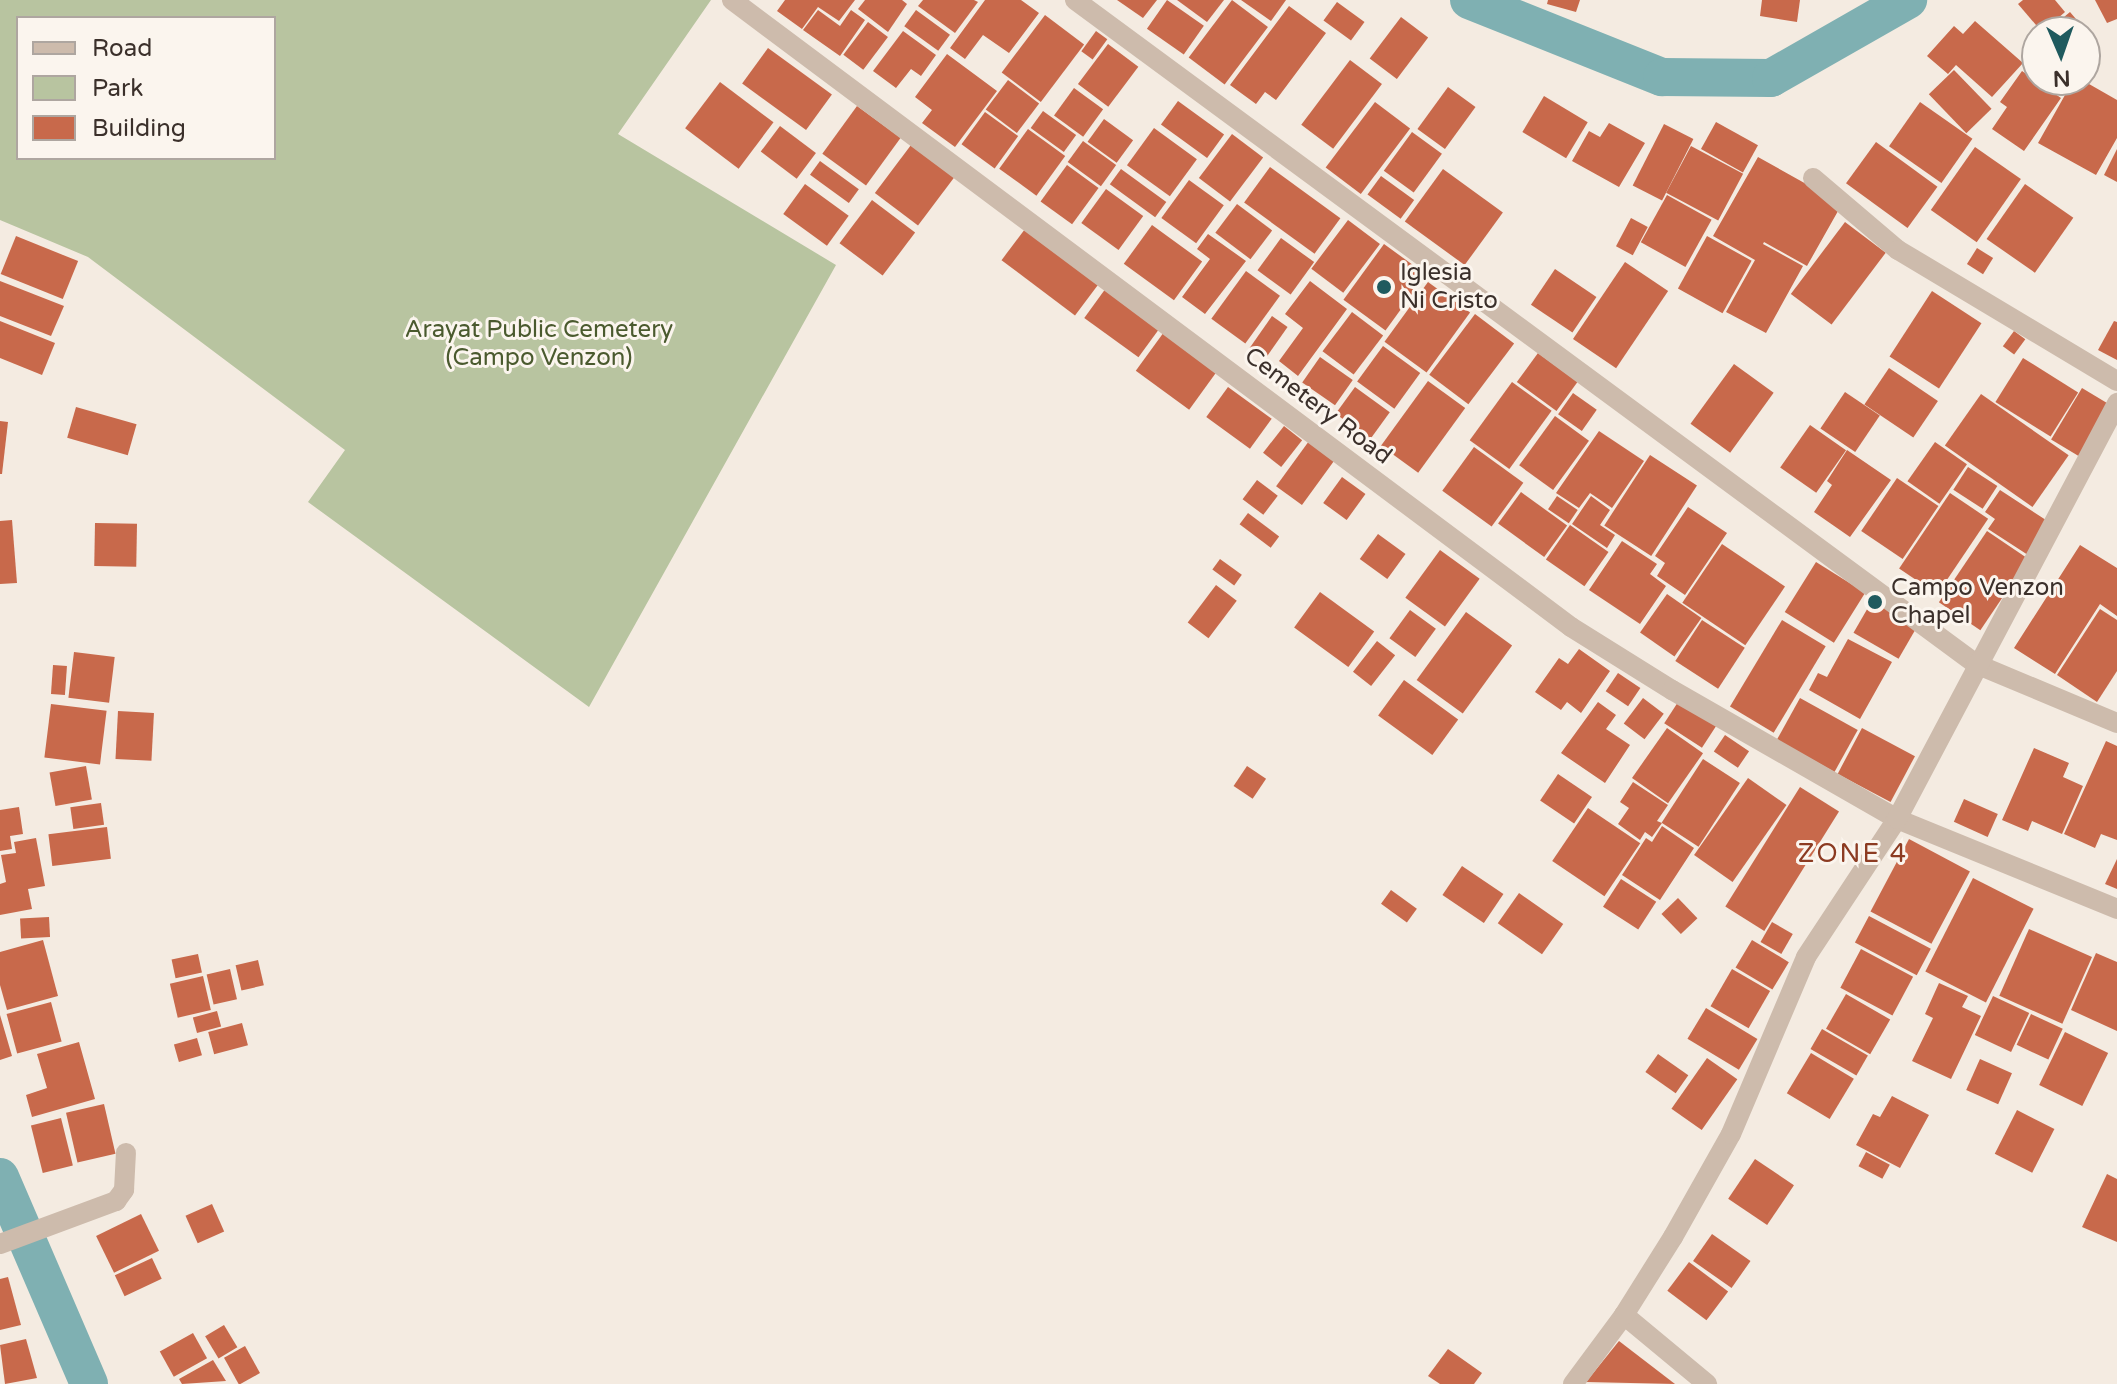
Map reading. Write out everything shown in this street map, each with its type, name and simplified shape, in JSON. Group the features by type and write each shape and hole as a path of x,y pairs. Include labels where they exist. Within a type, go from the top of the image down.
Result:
{"street":[{"name":"Cemetery Road","path":"732,0 1571,627 1672,690 1897,819 2117,909"},
{"path":"1075,0 1976,664 2117,723"},
{"path":"1813,178 1898,250 2117,381"},
{"path":"1573,1384 1624,1315 1731,1134 1806,957 1897,819 1976,664 2117,403"},
{"path":"0,1244 116,1201 124,1190 126,1153"},
{"path":"1624,1315 1707,1384"}],"green space":[{"name":"Arayat Public Cemetery (Campo Venzon)","path":"0,0 711,0 618,134 836,265 589,707 308,502 345,450 88,257 0,220"}],"building":[{"path":"785,0 855,0 839,21 818,7 802,29 777,11"},
{"path":"865,0 902,0 907,4 888,32 858,9"},
{"path":"923,0 978,2 955,33 918,6"},
{"path":"985,0 1021,0 1039,13 1009,53 983,35 965,59 950,48"},
{"path":"1117,0 1157,0 1143,18"},
{"path":"1167,0 1204,26 1184,54 1147,29"},
{"path":"1177,0 1224,0 1207,22"},
{"path":"1232,0 1268,27 1225,85 1189,58"},
{"path":"1241,0 1286,0 1271,21"},
{"path":"1548,0 1580,0 1576,12 1547,4"},
{"path":"1762,0 1800,0 1797,22 1760,16"},
{"path":"2023,0 2055,0 2065,12 2060,16 2028,16 2018,4"},
{"path":"2095,0 2117,0 2117,19 2107,23"},
{"path":"1337,2 1365,22 1351,41 1323,21"},
{"path":"1289,6 1326,33 1276,100 1265,92 1256,104 1230,85"},
{"path":"818,10 840,26 851,10 865,20 840,56 803,30"},
{"path":"916,10 950,35 938,51 904,26"},
{"path":"1045,15 1084,44 1041,102 1002,73"},
{"path":"1401,17 1428,37 1397,79 1370,59"},
{"path":"1975,21 2021,61 2021,65 1992,97 1956,65 1948,74 1927,56 1954,26 1963,34"},
{"path":"868,22 888,37 863,70 843,55"},
{"path":"903,31 936,55 921,76 911,69 896,88 873,71"},
{"path":"1096,31 1107,39 1093,59 1081,51"},
{"path":"1108,44 1138,67 1108,107 1078,84"},
{"path":"768,48 832,94 806,130 742,84"},
{"path":"947,54 997,91 955,147 922,123 932,110 915,97"},
{"path":"1350,60 1382,84 1333,149 1301,125"},
{"path":"1954,70 1992,109 1966,133 1929,94"},
{"path":"2021,72 2021,96 2061,98 2024,151 1992,129 2007,107 2000,102"},
{"path":"1008,80 1039,103 1017,133 986,110"},
{"path":"720,82 774,122 739,169 685,128"},
{"path":"1448,87 1476,107 1445,149 1417,129"},
{"path":"1074,88 1103,109 1083,137 1054,116"},
{"path":"2101,91 2117,100 2117,138 2096,175 2038,143 2064,96 2101,96"},
{"path":"1544,96 1588,122 1566,158 1522,132"},
{"path":"1178,101 1224,135 1207,158 1161,124"},
{"path":"1375,102 1410,128 1361,194 1326,167"},
{"path":"1920,102 1972,139 1941,183 1889,146"},
{"path":"857,106 901,138 866,185 822,154"},
{"path":"1043,111 1076,135 1064,152 1031,128"},
{"path":"985,112 1018,136 995,168 961,144"},
{"path":"1104,119 1133,140 1117,163 1088,142"},
{"path":"1716,122 1758,145 1743,172 1701,149"},
{"path":"1609,123 1645,143 1619,187 1572,161 1589,131 1600,137"},
{"path":"1664,124 1693,139 1662,200 1633,185"},
{"path":"780,126 816,153 797,179 761,152"},
{"path":"1154,128 1197,159 1170,196 1127,165"},
{"path":"1028,129 1065,156 1036,196 999,169"},
{"path":"1412,132 1442,154 1414,193 1384,171"},
{"path":"1232,134 1263,157 1230,201 1199,178"},
{"path":"1083,141 1116,165 1101,186 1068,162"},
{"path":"1876,142 1937,187 1908,228 1846,183"},
{"path":"911,145 954,177 918,225 875,193"},
{"path":"1691,146 1743,174 1718,220 1666,193"},
{"path":"1975,147 2021,179 1977,242 1931,210"},
{"path":"2117,149 2117,182 2104,175"},
{"path":"1758,157 1842,204 1807,266 1764,242 1803,266 1766,333 1726,312 1755,260 1713,236"},
{"path":"820,161 859,189 849,203 810,175"},
{"path":"1067,165 1099,188 1072,224 1041,201"},
{"path":"1270,167 1340,218 1315,254 1244,203"},
{"path":"1121,169 1166,202 1155,217 1110,184"},
{"path":"1443,169 1503,212 1465,265 1405,222"},
{"path":"1381,176 1414,200 1401,219 1367,195"},
{"path":"1189,180 1224,205 1196,243 1161,218"},
{"path":"805,184 849,216 827,246 783,214"},
{"path":"2025,184 2073,218 2035,273 1987,239"},
{"path":"1106,189 1143,216 1119,250 1081,223"},
{"path":"1667,195 1712,220 1685,267 1641,242"},
{"path":"872,200 915,232 883,276 840,243"},
{"path":"1237,204 1272,230 1250,259 1215,233"},
{"path":"1631,218 1648,227 1633,255 1616,246"},
{"path":"1348,220 1380,244 1343,293 1311,269"},
{"path":"1845,222 1886,253 1832,325 1791,294"},
{"path":"1152,225 1202,261 1174,300 1124,264"},
{"path":"1025,229 1098,284 1075,316 1002,260"},
{"path":"1208,234 1246,261 1205,314 1182,297 1210,259 1197,249"},
{"path":"16,236 78,261 63,299 1,274"},
{"path":"1707,236 1752,261 1723,313 1678,288"},
{"path":"1281,238 1314,262 1291,294 1257,270"},
{"name":"Iglesia Ni Cristo","path":"1384,244 1426,275 1386,330 1343,300"},
{"path":"1977,248 1993,258 1983,274 1967,264"},
{"path":"1625,262 1668,291 1616,368 1573,339"},
{"path":"1555,269 1596,297 1572,333 1531,305"},
{"path":"1246,271 1280,296 1245,343 1211,319"},
{"path":"0,281 64,306 51,336 0,316"},
{"path":"1310,281 1347,309 1298,376 1279,361 1303,328 1285,314"},
{"path":"1428,282 1470,313 1427,372 1385,342"},
{"path":"1106,288 1160,327 1138,357 1084,318"},
{"path":"1932,291 1981,323 1939,389 1890,356"},
{"path":"1352,312 1383,335 1354,375 1323,351"},
{"path":"1475,314 1514,343 1468,404 1429,375"},
{"path":"1272,316 1288,327 1265,359 1250,348"},
{"path":"0,321 55,343 42,375 0,358"},
{"path":"2114,321 2117,322 2117,360 2098,350"},
{"path":"2014,331 2025,339 2014,355 2003,346"},
{"path":"1164,332 1217,371 1189,410 1136,371"},
{"path":"1383,346 1420,373 1394,409 1357,382"},
{"path":"1538,353 1578,382 1556,411 1517,382"},
{"path":"1320,357 1353,380 1335,405 1302,382"},
{"path":"2023,358 2078,392 2051,437 1995,402"},
{"path":"1734,364 1774,393 1730,453 1691,424"},
{"path":"1889,368 1938,401 1913,437 1864,404"},
{"path":"1428,381 1465,408 1418,473 1381,446"},
{"path":"1512,382 1552,411 1509,469 1470,440"},
{"path":"1228,387 1272,419 1250,449 1206,417"},
{"path":"1355,387 1390,412 1370,439 1336,414"},
{"path":"2082,388 2110,405 2079,456 2051,439"},
{"path":"1845,392 1880,415 1855,452 1820,428"},
{"path":"1573,393 1597,410 1582,431 1558,414"},
{"path":"1981,394 2069,455 2033,507 1945,446"},
{"path":"76,407 137,424 128,455 67,438"},
{"path":"1555,416 1589,441 1553,490 1519,465"},
{"path":"0,421 8,422 2,474 0,474"},
{"path":"1810,425 1846,450 1816,493 1780,468"},
{"path":"1284,426 1302,440 1281,467 1263,453"},
{"path":"1599,431 1644,461 1612,508 1590,493 1579,508 1556,493"},
{"path":"1309,441 1335,460 1302,505 1276,486"},
{"path":"1935,442 1967,464 1939,504 1907,481"},
{"path":"1474,447 1523,483 1492,527 1442,491"},
{"path":"1847,450 1891,480 1850,537 1814,512 1832,485 1827,481"},
{"path":"1650,455 1697,485 1651,556 1604,525"},
{"path":"1968,467 1997,486 1983,509 1953,490"},
{"path":"1342,477 1365,494 1347,520 1323,503"},
{"path":"1897,478 1938,506 1903,559 1861,531"},
{"path":"1257,480 1278,496 1263,515 1243,499"},
{"path":"2000,490 2049,522 2028,555 1988,529 1995,519 1985,512"},
{"path":"1521,492 1567,526 1544,557 1498,524"},
{"path":"1950,493 1988,519 1937,594 1899,568"},
{"path":"1557,496 1578,510 1569,523 1548,509"},
{"path":"1591,496 1610,510 1600,525 1615,535 1607,548 1572,524"},
{"path":"1688,507 1727,533 1685,595 1657,576 1665,563 1655,556"},
{"path":"1248,513 1279,536 1271,548 1240,524"},
{"path":"12,520 17,583 0,584 0,521"},
{"path":"95,523 137,524 136,567 94,566"},
{"path":"1570,525 1609,552 1584,586 1546,559"},
{"path":"1987,531 2028,559 1980,630 1939,602"},
{"path":"1378,534 1406,554 1387,579 1360,559"},
{"path":"1622,541 1657,564 1650,574 1666,586 1640,624 1589,590"},
{"path":"1722,544 1785,586 1745,645 1682,603"},
{"path":"2080,545 2117,568 2117,616 2100,604 2055,674 2014,648"},
{"path":"1440,550 1480,579 1445,627 1405,598"},
{"path":"1220,559 1242,575 1234,585 1212,570"},
{"path":"1816,562 1865,593 1834,643 1785,612"},
{"path":"1216,585 1237,601 1208,638 1188,623"},
{"path":"1320,592 1374,631 1348,667 1294,628"},
{"path":"1667,594 1701,618 1674,657 1640,633"},
{"path":"1873,599 1918,625 1899,659 1854,633"},
{"path":"2100,609 2117,620 2117,671 2097,702 2057,675"},
{"path":"1410,610 1436,629 1415,657 1389,638"},
{"path":"1466,612 1512,646 1463,713 1417,680"},
{"path":"1702,620 1745,648 1718,689 1675,661"},
{"path":"1782,620 1826,646 1774,733 1730,707"},
{"path":"1848,639 1892,662 1860,719 1809,690 1818,673 1827,677"},
{"path":"1377,641 1395,655 1371,686 1353,672"},
{"path":"1579,649 1610,671 1581,713 1567,702 1561,710 1535,692 1559,658 1568,664"},
{"path":"74,652 115,657 109,703 68,698"},
{"path":"53,665 67,666 65,695 51,694"},
{"path":"1618,673 1640,688 1628,706 1606,691"},
{"path":"1404,680 1458,719 1432,755 1378,716"},
{"path":"1643,698 1664,714 1645,739 1624,724"},
{"path":"1800,698 1858,730 1834,772 1777,740"},
{"path":"1680,699 1718,724 1702,748 1664,723"},
{"path":"1598,702 1616,715 1606,729 1630,745 1605,783 1561,753"},
{"path":"51,704 107,711 100,764 44,758"},
{"path":"118,711 154,713 151,761 115,759"},
{"path":"1667,728 1703,753 1668,803 1632,778"},
{"path":"1862,728 1915,756 1891,802 1838,774"},
{"path":"1725,735 1749,751 1738,768 1714,752"},
{"path":"2106,741 2117,746 2117,840 2101,834 2095,848 2064,834"},
{"path":"2034,748 2069,763 2063,777 2083,786 2062,834 2032,821 2028,831 2002,820"},
{"path":"1703,759 1740,783 1699,847 1662,823"},
{"path":"86,766 92,799 55,806 50,772"},
{"path":"1247,766 1266,779 1253,799 1234,786"},
{"path":"1558,774 1592,797 1574,823 1540,801"},
{"path":"1748,778 1787,805 1733,882 1694,855"},
{"path":"1633,782 1668,805 1657,821 1662,823 1652,837 1645,832 1640,840 1618,824 1629,808 1620,802"},
{"path":"1800,787 1839,811 1764,931 1725,907"},
{"path":"1964,799 1998,814 1988,837 1954,822"},
{"path":"101,803 104,825 73,829 70,807"},
{"path":"19,807 23,834 10,836 12,849 0,851 0,810"},
{"path":"1588,808 1640,843 1604,896 1552,861"},
{"path":"1662,826 1694,848 1660,900 1622,875 1646,838 1652,842"},
{"path":"107,827 111,859 52,866 48,834"},
{"path":"36,838 45,886 28,889 32,909 0,915 0,884 6,882 1,855 16,853 14,842"},
{"path":"1909,839 1970,871 1931,944 1871,911"},
{"path":"2117,859 2117,889 2105,884"},
{"path":"1462,866 1503,894 1484,923 1442,895"},
{"path":"1973,878 2034,909 1986,1002 1925,972"},
{"path":"1621,879 1656,902 1638,930 1603,907"},
{"path":"1391,890 1417,909 1407,923 1381,904"},
{"path":"1519,893 1563,924 1542,954 1498,923"},
{"path":"1678,898 1697,918 1681,934 1661,914"},
{"path":"1869,916 1931,949 1917,975 1855,942"},
{"path":"49,917 50,937 21,938 20,919"},
{"path":"1772,922 1793,934 1781,954 1760,942"},
{"path":"2029,929 2092,957 2062,1024 1999,996"},
{"path":"43,940 58,996 7,1010 0,985 0,952"},
{"path":"1752,940 1789,962 1772,990 1736,967"},
{"path":"1861,949 1913,977 1892,1016 1840,988"},
{"path":"2096,953 2117,962 2117,1031 2071,1010"},
{"path":"198,954 202,973 176,978 172,960"},
{"path":"258,960 264,985 241,991 236,965"},
{"path":"230,969 237,999 214,1005 207,974"},
{"path":"1732,969 1770,991 1749,1028 1710,1006"},
{"path":"203,976 211,1010 178,1018 170,984"},
{"path":"1939,983 1968,996 1962,1007 1981,1016 1951,1079 1912,1061 1933,1018 1925,1014"},
{"path":"1846,994 1890,1020 1870,1054 1826,1029"},
{"path":"1993,996 2029,1013 2011,1052 1975,1035"},
{"path":"51,1002 62,1042 17,1054 7,1014"},
{"path":"1706,1008 1757,1039 1739,1070 1687,1039"},
{"path":"217,1011 221,1026 197,1033 193,1017"},
{"path":"2031,1014 2063,1029 2048,1060 2017,1045"},
{"path":"0,1015 12,1056 0,1060"},
{"path":"242,1023 248,1045 214,1054 208,1032"},
{"path":"1822,1029 1868,1056 1856,1075 1810,1049"},
{"path":"2065,1032 2108,1053 2082,1106 2039,1085"},
{"path":"197,1038 202,1055 179,1062 174,1045"},
{"path":"79,1042 95,1099 32,1117 26,1095 47,1088 37,1054"},
{"path":"1811,1053 1854,1079 1830,1119 1787,1093"},
{"path":"1658,1054 1688,1075 1676,1093 1645,1072"},
{"path":"1707,1058 1737,1079 1702,1130 1671,1109"},
{"path":"1980,1059 2012,1073 1998,1104 1966,1090"},
{"path":"1892,1096 1929,1115 1900,1168 1856,1145 1873,1114 1880,1117"},
{"path":"104,1104 115,1154 77,1162 66,1113"},
{"path":"2017,1110 2054,1129 2032,1173 1995,1154"},
{"path":"61,1118 73,1166 43,1173 31,1125"},
{"path":"1866,1152 1890,1165 1882,1179 1858,1166"},
{"path":"1755,1159 1794,1185 1767,1225 1728,1199"},
{"path":"2107,1174 2117,1179 2117,1242 2082,1227"},
{"path":"212,1204 224,1231 198,1243 186,1216"},
{"path":"141,1214 159,1251 114,1273 96,1236"},
{"path":"1712,1234 1751,1261 1732,1288 1693,1261"},
{"path":"152,1258 162,1279 125,1296 115,1275"},
{"path":"1689,1262 1728,1291 1706,1320 1667,1291"},
{"path":"8,1277 21,1325 0,1330 0,1279"},
{"path":"224,1325 237,1347 219,1359 205,1336"},
{"path":"193,1333 207,1358 174,1377 160,1351"},
{"path":"26,1339 37,1378 5,1384 0,1345"},
{"path":"1619,1341 1675,1384 1586,1382"},
{"path":"245,1346 260,1373 239,1384 224,1358"},
{"path":"1448,1349 1482,1373 1474,1384 1440,1384 1428,1376"},
{"path":"213,1360 226,1381 182,1384 179,1379"}],"waterway":[{"path":"1469,0 1662,77 1771,78 1908,0"},
{"path":"0,1177 89,1384"}],"place":[{"name":"Iglesia Ni Cristo","path":"1384,287"},
{"name":"Campo Venzon Chapel","path":"1875,602"}],"district":[{"name":"ZONE 4","path":"1853,854"}]}
